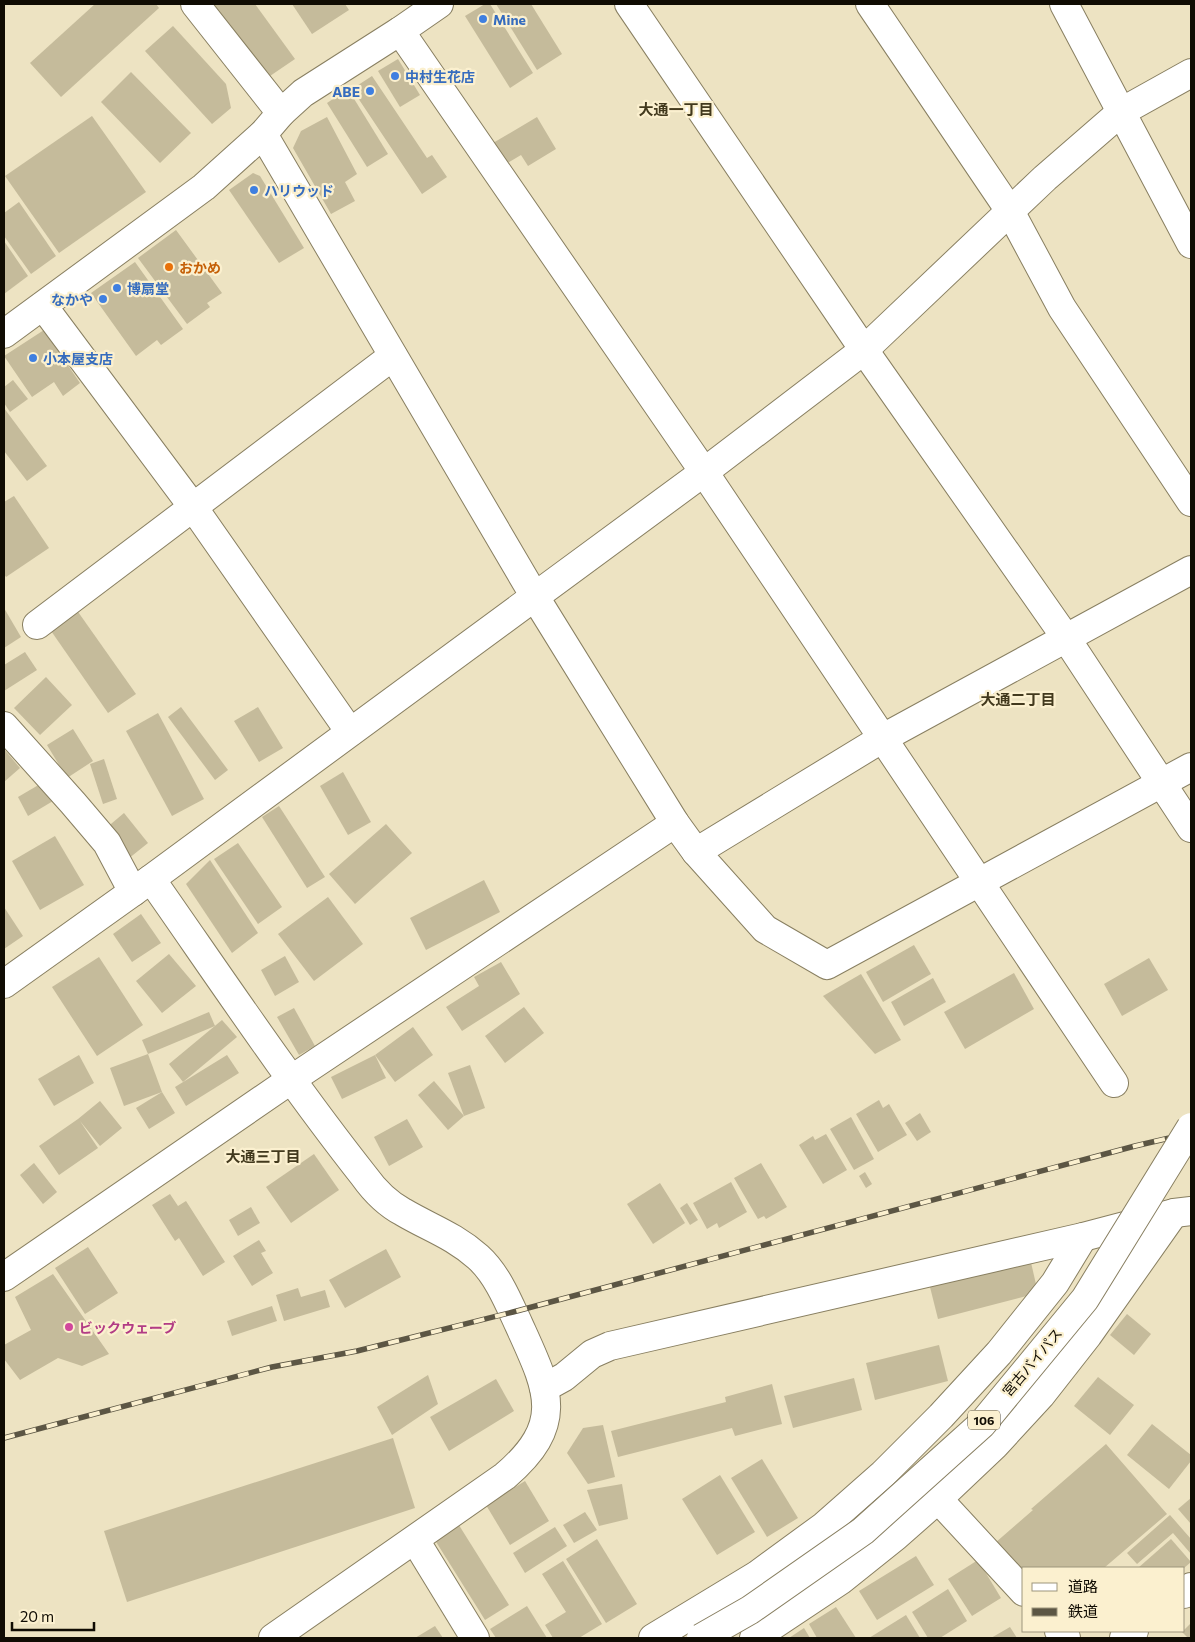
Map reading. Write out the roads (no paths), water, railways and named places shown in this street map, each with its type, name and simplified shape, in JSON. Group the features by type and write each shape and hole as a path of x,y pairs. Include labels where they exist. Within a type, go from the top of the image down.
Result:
{"main road":[{"path":"195,4 281,113"},
{"path":"4,334 204,187 263,134 281,113 303,93 439,4"},
{"path":"629,4 864,350 1066,638 1191,828"},
{"path":"870,4 1010,212 1062,308 1191,502"},
{"path":"1064,4 1191,244"},
{"path":"400,31 704,472 1114,1083"},
{"path":"4,984 142,886 535,597 704,472 864,350 1010,212 1121,112 1191,72"},
{"path":"263,134 535,597 675,823 696,852 764,929 827,965 1191,767"},
{"path":"43,306 193,507 350,732"},
{"path":"36,625 392,356"},
{"path":"696,852 883,738 1191,570"},
{"path":"4,726 73,802 142,886 292,1079 365,1178 382,1197 401,1211 445,1233 464,1245 480,1259 494,1276 506,1296 542,1376 547,1401 545,1423 536,1444 522,1462 415,1540 273,1638"},
{"path":"4,1277 292,1079 675,823"},
{"name":"宮古バイパス","path":"700,1638 750,1610 863,1531 982,1424 1085,1298 1191,1127"},
{"path":"544,1388 564,1377 592,1354 610,1346 1083,1237 1183,1212"},
{"path":"754,1638 841,1580 896,1536 938,1500 995,1445 1041,1395 1183,1212"},
{"path":"652,1638 757,1575 824,1526 883,1474 941,1416 999,1353 1055,1282 1083,1237"},
{"path":"938,1500 1022,1590"},
{"path":"415,1540 475,1638"}],"railway":[{"path":"4,1438 272,1367 357,1351 513,1312 1135,1146 1191,1133"}],"place":[{"name":"Mine","path":"483,19"},
{"name":"中村生花店","path":"395,76"},
{"name":"ABE","path":"370,91"},
{"name":"ハリウッド","path":"254,190"},
{"name":"おかめ","path":"169,267"},
{"name":"博扇堂","path":"117,288"},
{"name":"なかや","path":"103,299"},
{"name":"小本屋支店","path":"33,358"},
{"name":"ビックウェーブ","path":"69,1327"}],"district":[{"name":"大通一丁目","path":"676,109"},
{"name":"大通二丁目","path":"1018,699"},
{"name":"大通三丁目","path":"263,1156"}]}
